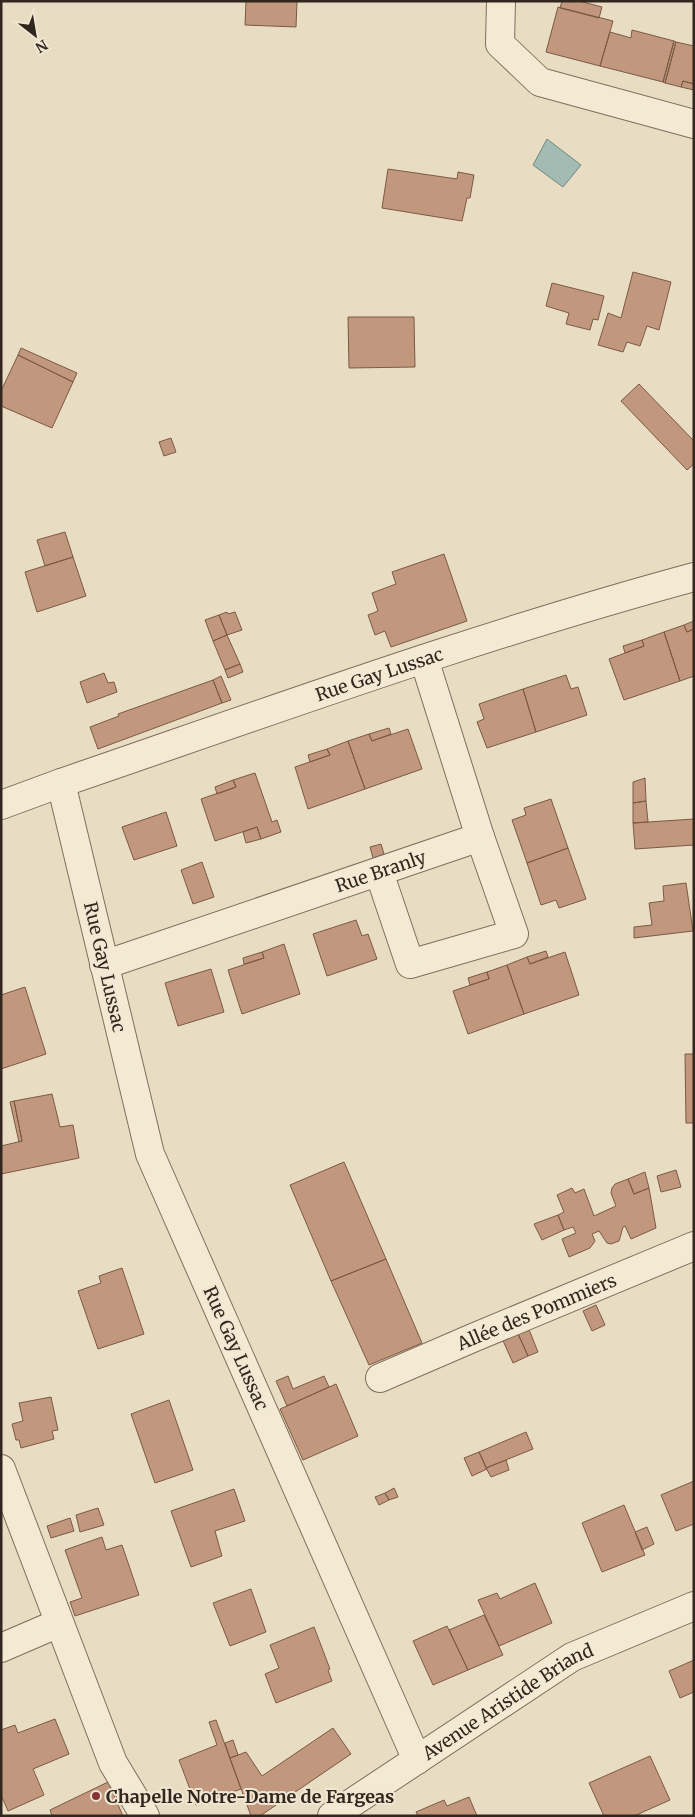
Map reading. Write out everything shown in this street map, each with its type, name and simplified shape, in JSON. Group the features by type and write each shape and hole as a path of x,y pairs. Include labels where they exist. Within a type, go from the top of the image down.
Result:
{"street":[{"path":"501,1 500,44 540,82 694,124"},
{"name":"Rue Gay Lussac","path":"416,1760 150,1154 61,783 424,659 598,603 694,577"},
{"path":"379,872 410,964 514,934 480,837 424,659"},
{"path":"1,805 61,783"},
{"name":"Rue Branly","path":"104,965 480,837"},
{"name":"Allée des Pommiers","path":"380,1378 694,1246"},
{"path":"1,1469 113,1763 145,1816"},
{"name":"Avenue Aristide Briand","path":"332,1816 572,1657 694,1606"},
{"path":"1,1648 59,1623"}],"water":[{"path":"547,139 581,165 563,187 533,165"}],"building":[{"path":"246,1 297,1 296,27 245,25"},
{"path":"562,1 579,1 602,7 599,18 560,8"},
{"path":"558,7 613,21 600,66 546,52"},
{"path":"632,30 674,41 663,82 600,66 610,32 631,38"},
{"path":"674,41 676,42 665,83 663,82"},
{"path":"676,42 694,46 694,84 683,81 681,87 665,83"},
{"path":"683,81 694,84 694,90 681,87"},
{"path":"388,169 457,179 458,172 474,175 470,198 467,198 462,221 382,208"},
{"path":"633,272 671,282 659,330 647,326 640,346 627,342 623,352 598,345 608,313 621,318"},
{"path":"552,283 604,296 598,320 593,319 590,330 566,324 569,313 546,306"},
{"path":"348,317 414,317 415,367 349,368"},
{"path":"21,348 77,373 73,382 18,355"},
{"path":"18,355 73,382 52,428 1,406 1,391"},
{"path":"639,384 694,441 694,464 687,470 621,401"},
{"path":"171,438 176,452 164,456 159,442"},
{"path":"65,532 73,557 45,566 37,540"},
{"path":"444,554 467,621 391,647 385,631 375,635 368,615 378,611 372,593 396,584 392,572"},
{"path":"73,557 86,596 37,612 25,572"},
{"path":"227,612 228,614 235,612 242,630 227,635 219,615"},
{"path":"219,615 227,635 213,641 205,620"},
{"path":"694,621 694,629 687,632 684,625"},
{"path":"684,625 687,632 694,629 694,676 680,681 664,632"},
{"path":"664,632 680,681 624,700 609,659 644,646 642,640"},
{"path":"227,635 240,664 225,670 213,641"},
{"path":"642,640 644,646 625,653 623,646"},
{"path":"240,664 243,672 228,678 225,670"},
{"path":"104,673 108,683 114,682 117,692 87,703 80,682"},
{"path":"566,675 571,689 578,687 587,715 536,732 523,689"},
{"path":"221,676 231,700 222,703 213,680"},
{"path":"213,680 222,703 98,749 90,727 119,716 118,714"},
{"path":"523,689 536,732 487,748 477,722 484,719 479,704"},
{"path":"389,728 391,734 372,741 369,734"},
{"path":"408,729 422,769 365,789 348,741 369,734 372,741"},
{"path":"348,741 365,789 308,809 295,767 330,755 327,749"},
{"path":"327,749 330,755 310,762 308,755"},
{"path":"255,773 272,822 277,820 281,832 261,839 257,827 215,841 201,799 236,787 233,780"},
{"path":"645,778 646,801 633,803 633,782"},
{"path":"233,780 236,787 217,794 215,787"},
{"path":"551,799 568,848 527,863 512,820 526,815 524,808"},
{"path":"646,801 648,822 633,823 633,803"},
{"path":"166,812 177,846 134,860 122,827"},
{"path":"694,819 694,845 635,849 633,823"},
{"path":"257,827 261,839 246,843 243,832"},
{"path":"381,844 384,854 373,858 370,847"},
{"path":"568,848 586,899 559,908 556,900 541,905 527,863"},
{"path":"202,862 214,897 193,904 181,870"},
{"path":"686,883 693,931 634,938 634,927 652,925 649,903 664,901 663,886"},
{"path":"356,920 362,936 368,934 377,959 327,976 313,934"},
{"path":"284,944 300,994 242,1014 228,970 264,958 262,952"},
{"path":"546,951 548,957 530,964 527,957"},
{"path":"262,952 264,958 244,964 243,958"},
{"path":"565,952 579,995 524,1014 507,965 527,957 530,964"},
{"path":"507,965 524,1014 468,1034 453,991 489,979 487,972"},
{"path":"211,969 224,1012 178,1026 165,983"},
{"path":"487,972 489,979 470,985 468,978"},
{"path":"25,987 46,1054 1,1069 1,995"},
{"path":"685,1054 694,1054 694,1123 686,1123"},
{"path":"52,1094 60,1127 73,1125 79,1158 1,1174 1,1146 22,1141 14,1101"},
{"path":"14,1101 22,1141 19,1142 10,1102"},
{"path":"344,1162 386,1259 331,1281 290,1185"},
{"path":"676,1170 681,1187 661,1192 657,1176"},
{"path":"645,1172 649,1188 634,1194 628,1179"},
{"path":"628,1179 634,1194 649,1188 656,1228 631,1239 625,1226 619,1241 611,1244 607,1243 599,1231 592,1234 595,1241 590,1248 569,1257 562,1239 576,1233 573,1227 564,1230 558,1215 564,1212 557,1195 572,1188 575,1193 584,1189 594,1216 616,1206 611,1193 612,1188 615,1184"},
{"path":"558,1215 564,1230 542,1240 534,1224"},
{"path":"386,1259 422,1343 369,1365 331,1281"},
{"path":"122,1268 144,1334 98,1349 78,1291 101,1283 99,1276"},
{"path":"596,1305 605,1325 592,1331 583,1311"},
{"path":"526,1322 538,1352 528,1356 515,1327"},
{"path":"515,1327 528,1356 513,1363 500,1334"},
{"path":"288,1376 293,1389 324,1376 329,1387 287,1406 276,1381"},
{"path":"336,1384 358,1436 303,1460 280,1409"},
{"path":"51,1397 58,1430 52,1431 54,1439 21,1448 19,1440 16,1440 12,1424 23,1421 19,1403"},
{"path":"169,1400 193,1470 155,1483 131,1414"},
{"path":"526,1432 533,1449 486,1468 479,1452"},
{"path":"479,1452 487,1469 472,1476 464,1458"},
{"path":"506,1460 509,1470 491,1477 486,1468"},
{"path":"694,1481 694,1524 676,1531 661,1495"},
{"path":"394,1488 398,1497 389,1500 385,1493"},
{"path":"234,1489 245,1521 215,1531 222,1556 191,1567 171,1511"},
{"path":"385,1493 389,1500 379,1505 375,1497"},
{"path":"624,1505 645,1555 602,1572 582,1523"},
{"path":"98,1508 104,1525 80,1532 76,1515"},
{"path":"70,1518 74,1531 51,1538 47,1526"},
{"path":"647,1527 654,1544 642,1550 635,1532"},
{"path":"102,1537 106,1550 122,1545 139,1595 75,1616 70,1602 82,1598 65,1550"},
{"path":"535,1583 552,1623 499,1646 478,1600 497,1593 500,1599"},
{"path":"251,1589 266,1632 230,1646 213,1603"},
{"path":"484,1615 503,1655 468,1670 449,1630"},
{"path":"447,1626 468,1670 433,1685 413,1641"},
{"path":"314,1627 330,1669 328,1670 332,1681 276,1703 265,1674 279,1668 270,1645"},
{"path":"694,1660 694,1692 680,1698 669,1671"},
{"path":"55,1719 69,1754 33,1769 44,1795 8,1811 1,1795 1,1730 15,1725 18,1733"},
{"path":"216,1720 241,1789 196,1805 179,1760 217,1745 209,1722"},
{"path":"333,1728 351,1754 260,1816 251,1816 230,1758 246,1752 262,1776"},
{"path":"233,1740 238,1755 230,1758 225,1743"},
{"path":"650,1756 670,1800 634,1816 604,1816 589,1783"},
{"name":"Chapelle Notre-Dame de Fargeas","path":"108,1782 123,1816 52,1816 50,1810"},
{"path":"469,1797 477,1816 418,1816 416,1812 444,1800 447,1806"}],"place":[{"name":"Chapelle Notre-Dame de Fargeas","path":"96,1796"}]}
